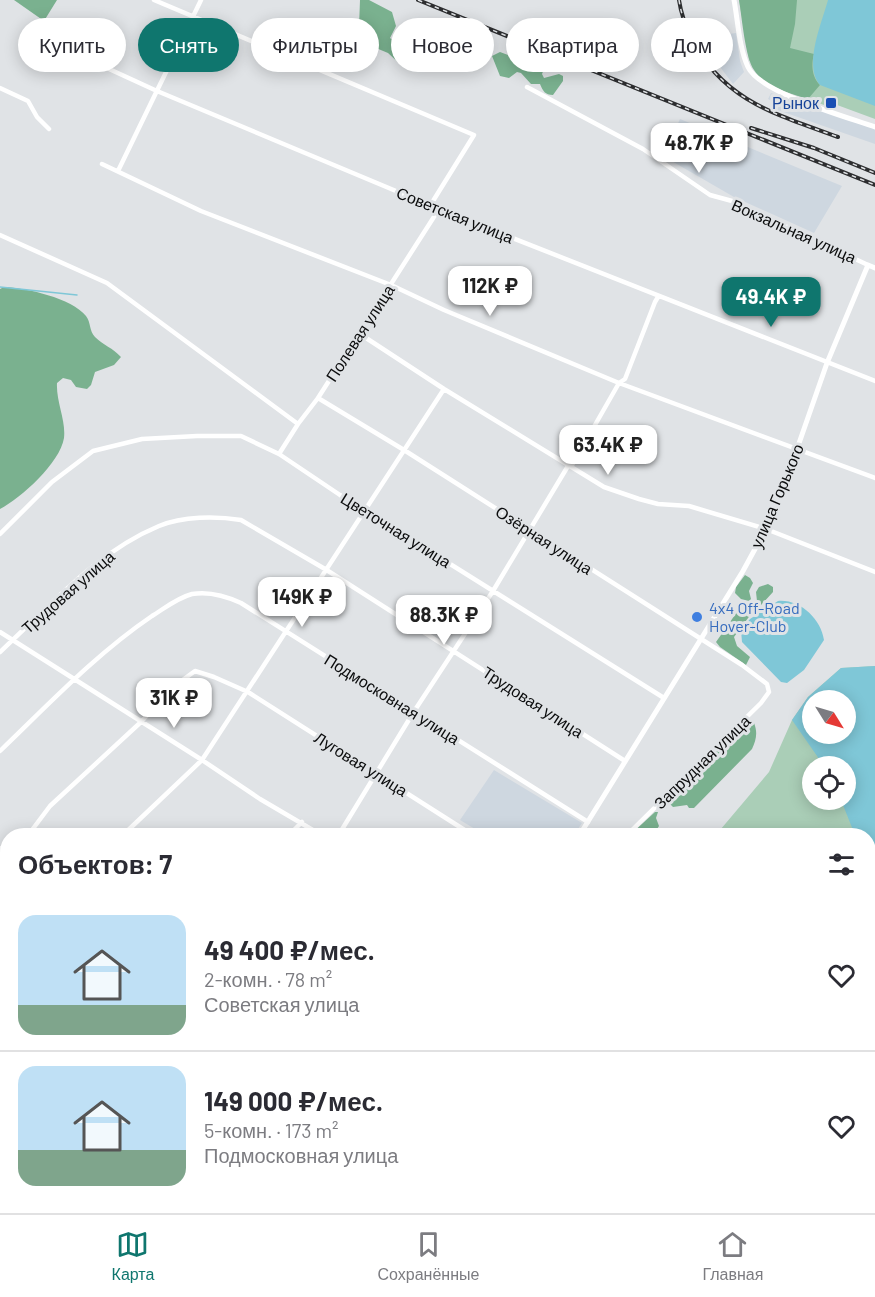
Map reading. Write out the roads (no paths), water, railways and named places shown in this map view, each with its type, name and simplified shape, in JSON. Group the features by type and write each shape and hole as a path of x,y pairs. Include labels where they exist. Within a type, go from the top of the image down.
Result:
{"street":[{"path":"154,0 474,135 433,201 433,207"},
{"path":"118,171 201,0"},
{"path":"734,0 745,59 757,79 780,92 875,127"},
{"name":"Советская улица","path":"116,72 439,210 875,381"},
{"name":"Вокзальная улица","path":"527,87 643,149 710,195 732,201 875,268"},
{"path":"0,88 28,101 37,117 49,129"},
{"path":"102,164 201,211 391,285 444,310 619,383 875,478"},
{"name":"Полевая улица","path":"279,454 360,334 439,210"},
{"path":"0,235 107,282 298,424"},
{"name":"улица Горького","path":"584,828 743,571 766,529 827,363 868,265"},
{"path":"343,828 413,713 493,591 619,383 625,380 658,297"},
{"path":"360,334 444,389 619,494 658,504 688,506 766,529 875,572"},
{"path":"130,828 202,760 444,389"},
{"name":"Озёрная улица","path":"318,398 404,450 756,674 767,684"},
{"name":"Цветочная улица","path":"0,534 52,482 93,451 142,439 241,436 279,454 664,698"},
{"name":"Трудовая улица","path":"0,652 60,594 114,550 160,526 189,519 241,520 325,569 625,761"},
{"name":"Подмосковная улица","path":"0,751 124,635 180,598 195,594 221,594 286,632 588,822"},
{"path":"0,632 260,799 311,828"},
{"name":"Луговая улица","path":"141,722 173,687 195,671 214,677 248,692 462,828"},
{"name":"Запрудная улица","path":"634,828 761,703 769,692 767,684"},
{"path":"35,828 50,806 141,722"},
{"path":"296,828 302,822"}],"water":[{"path":"828,0 875,0 875,106 820,85 815,77 813,56 815,44"},
{"path":"778,601 794,603 808,612 819,625 824,640 804,670 787,683 781,682 742,642 741,630 750,619"},
{"path":"875,666 875,828 852,828 845,810 856,810 856,756 817,756 809,744 856,744 856,690 816,690 841,668"},
{"path":"802,706 802,734 792,720"}],"waterway":[{"path":"0,287 77,295"}],"railway":[{"path":"418,0 875,185"},
{"path":"679,0 692,39 719,77 754,103 838,137"},
{"path":"751,128 814,148 875,173"}],"place":[{"name":"Рынок","path":"831,103"},
{"name":"4x4 Off-Road Hover-Club","path":"697,617"}]}
